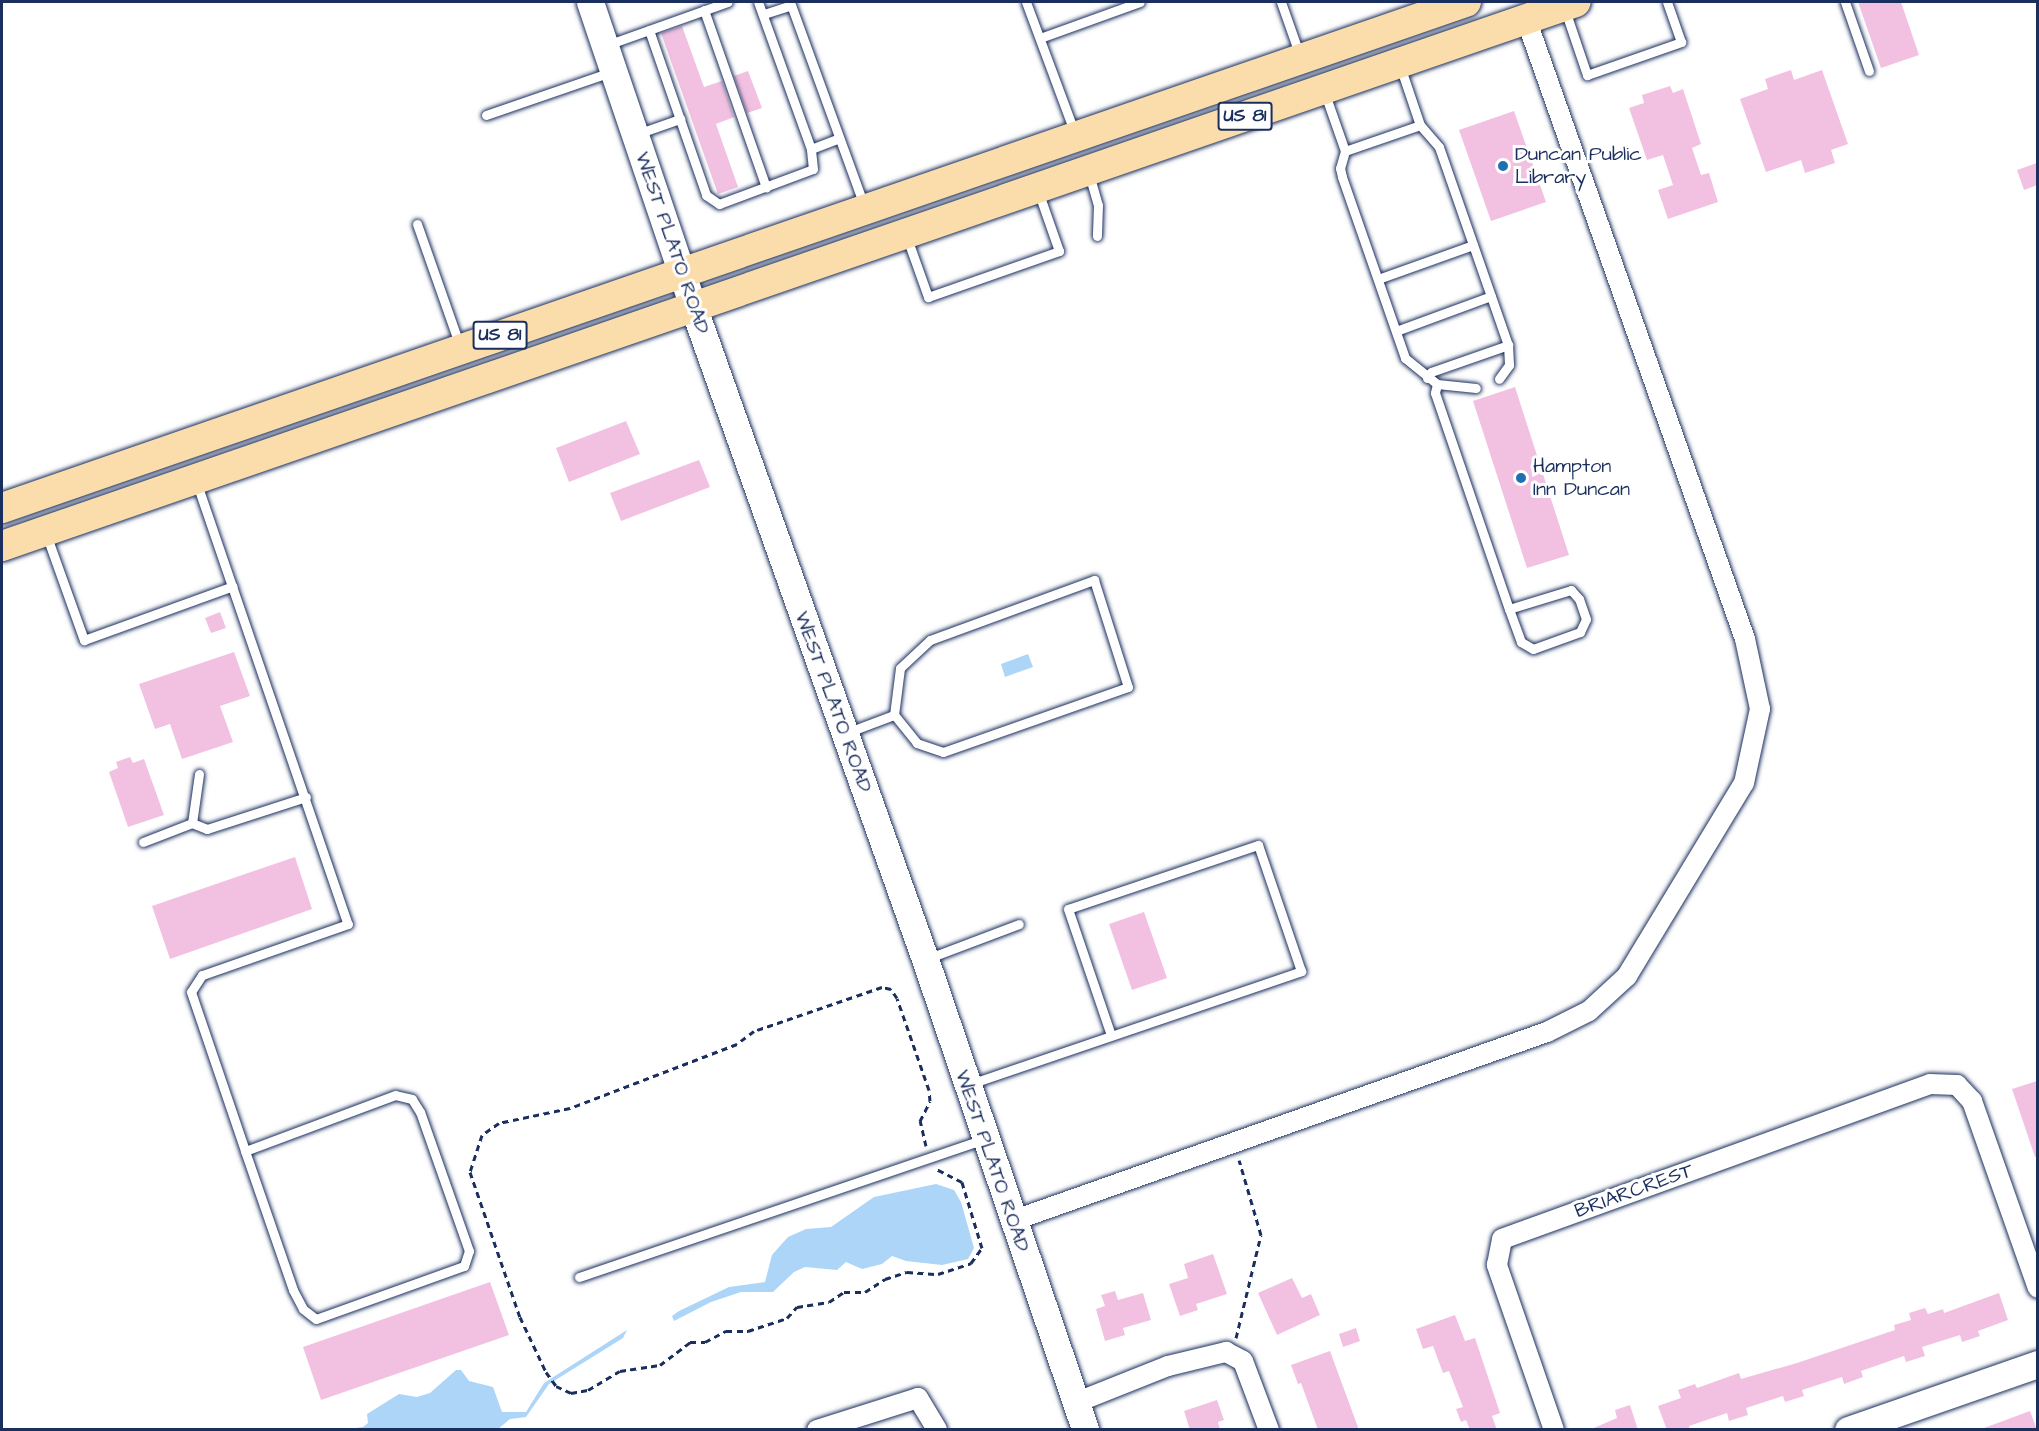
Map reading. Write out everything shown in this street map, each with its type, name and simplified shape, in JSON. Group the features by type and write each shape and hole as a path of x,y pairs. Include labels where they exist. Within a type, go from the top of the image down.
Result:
{"main road":[{"name":"US 81","path":"2,507 1466,2"},
{"name":"US 81","path":"2,546 1399,63 1550,8"},
{"path":"1076,136 1087,170"},
{"path":"184,444 196,479"}],"street":[{"name":"WEST PLATO ROAD","path":"593,2 604,46 681,272 925,959 1012,1221 1085,1430"},
{"path":"1012,1221 1547,1032 1589,1011 1627,976 1744,783 1760,709 1745,639 1550,8"},
{"name":"BRIARCREST","path":"1554,1430 1497,1265 1502,1239 1925,1085 1957,1085 1972,1101 2037,1288"},
{"path":"1075,1403 1213,1352 1232,1355 1243,1361 1269,1430"},
{"path":"1848,1430 2037,1364"},
{"path":"817,1430 918,1398 937,1430"}],"lane":[{"path":"604,46 728,2"},
{"path":"649,30 710,201 719,204 813,169 811,149 758,2"},
{"path":"1026,2 1076,136"},
{"path":"1040,38 1140,2"},
{"path":"1281,2 1301,58"},
{"path":"1550,8 1587,75 1681,42 1667,2"},
{"path":"1845,2 1869,71"},
{"path":"764,14 790,3 864,208"},
{"path":"704,10 766,187"},
{"path":"1399,63 1420,124 1439,147 1508,345 1509,365 1499,380"},
{"path":"486,115 613,71"},
{"path":"1323,88 1346,151 1340,168 1342,177 1405,358 1437,384 1476,388"},
{"path":"635,135 680,119"},
{"path":"1346,151 1420,124"},
{"path":"811,149 839,138"},
{"path":"1087,170 1098,205 1097,236"},
{"path":"905,233 928,297 1059,251 1036,188"},
{"path":"417,224 461,348"},
{"path":"1378,279 1473,245"},
{"path":"1396,331 1491,296"},
{"path":"1427,378 1431,372 1508,345"},
{"path":"1437,384 1435,393 1509,609 1521,642 1533,648 1580,632 1586,619 1579,599 1571,590 1564,590 1509,609"},
{"path":"196,479 348,924 202,975 191,992 245,1151 293,1290 303,1309 316,1319 464,1266 469,1251 420,1112 412,1099 395,1095 245,1151"},
{"path":"45,531 84,639 233,586"},
{"path":"1094,580 1128,687 943,752 917,743 894,715 900,668 930,640 1094,580"},
{"path":"844,734 894,715"},
{"path":"192,824 199,774"},
{"path":"144,842 192,824 207,829 306,797"},
{"path":"966,1085 1301,971 1258,845 1068,909 1111,1035"},
{"path":"925,959 1019,924"},
{"path":"579,1277 984,1138"}],"path":[{"path":"927,1147 920,1121 930,1101 929,1090 897,998 891,989 882,987 754,1031 737,1044 570,1108 510,1120 489,1128 473,1155 471,1181 520,1317 549,1376 556,1386 571,1393 588,1390 621,1371 660,1365 690,1342 705,1342 726,1331 748,1331 787,1318 796,1307 829,1302 844,1292 865,1292 907,1272 938,1274 971,1263 982,1248 962,1182 935,1168"},
{"path":"1232,1355 1262,1234 1234,1144"}],"water":[{"path":"1028,654 1033,667 1005,677 1001,664"},
{"path":"936,1184 954,1190 961,1202 974,1248 968,1259 942,1265 906,1261 892,1256 882,1264 862,1269 846,1262 837,1270 805,1267 794,1272 773,1292 741,1292 711,1302 674,1321 672,1316 679,1311 729,1287 765,1282 772,1255 788,1237 806,1229 831,1227 874,1197"},
{"path":"627,1330 623,1338 549,1384 526,1417 510,1419 498,1429 348,1429 363,1427 368,1423 367,1414 399,1394 417,1397 430,1393 456,1370 461,1370 469,1381 493,1387 502,1412 526,1412 544,1383"}],"building":[{"path":"1858,2 1901,2 1919,55 1881,68"},
{"path":"682,26 704,87 722,81 734,117 716,124 738,187 718,194 661,33"},
{"path":"1791,70 1794,80 1822,70 1848,144 1831,150 1835,163 1805,173 1801,160 1766,172 1740,99 1768,89 1765,79"},
{"path":"748,71 762,108 747,113 734,76"},
{"path":"1670,86 1673,93 1683,89 1701,144 1692,148 1701,175 1709,173 1718,202 1668,219 1658,190 1673,185 1663,155 1647,160 1629,108 1644,103 1642,95"},
{"name":"Duncan Public Library","path":"1514,111 1546,202 1491,221 1459,130"},
{"path":"2037,163 2037,185 2024,190 2017,170"},
{"name":"Hampton Inn Duncan","path":"1515,387 1569,555 1527,568 1473,401"},
{"path":"626,421 640,454 569,482 556,448"},
{"path":"699,460 710,487 621,521 610,493"},
{"path":"220,612 226,628 211,633 205,618"},
{"path":"234,652 250,696 220,706 233,742 182,759 170,724 155,729 139,684"},
{"path":"130,757 133,763 144,759 164,815 128,827 109,772 118,768 116,762"},
{"path":"295,857 312,909 170,959 152,906"},
{"path":"1144,912 1167,978 1132,990 1109,924"},
{"path":"2037,1081 2037,1157 2035,1157 2012,1089"},
{"path":"1213,1254 1227,1294 1196,1304 1198,1310 1180,1316 1169,1284 1188,1278 1184,1264"},
{"path":"1292,1278 1302,1298 1311,1294 1320,1315 1277,1335 1258,1293"},
{"path":"490,1282 509,1335 321,1400 303,1347"},
{"path":"1115,1291 1118,1300 1143,1293 1151,1320 1123,1328 1125,1335 1105,1341 1096,1309 1105,1306 1101,1295"},
{"path":"1999,1293 2008,1320 1978,1331 1980,1336 1962,1342 1960,1335 1922,1347 1925,1356 1906,1362 1904,1356 1861,1371 1863,1377 1844,1384 1842,1377 1802,1390 1804,1396 1785,1402 1783,1396 1746,1408 1748,1415 1729,1421 1727,1413 1689,1426 1690,1430 1667,1430 1658,1406 1681,1398 1678,1390 1695,1384 1697,1388 1739,1373 1741,1379 1895,1330 1894,1325 1911,1320 1909,1313 1925,1308 1928,1314 1943,1309 1944,1313"},
{"path":"1455,1315 1465,1341 1475,1338 1500,1413 1492,1416 1497,1430 1470,1430 1466,1420 1461,1422 1456,1409 1463,1407 1449,1371 1443,1373 1433,1346 1423,1349 1416,1329"},
{"path":"1356,1328 1360,1341 1343,1347 1339,1334"},
{"path":"1330,1351 1359,1430 1318,1430 1301,1383 1298,1384 1291,1365"},
{"path":"1217,1400 1224,1420 1218,1422 1220,1430 1190,1430 1184,1411"},
{"path":"1630,1405 1638,1430 1589,1430 1617,1418 1615,1410"},
{"path":"2030,1411 2037,1430 1984,1430 1984,1428"}],"place":[{"name":"Duncan Public Library","path":"1503,166"},
{"name":"Hampton Inn Duncan","path":"1521,478"}]}
